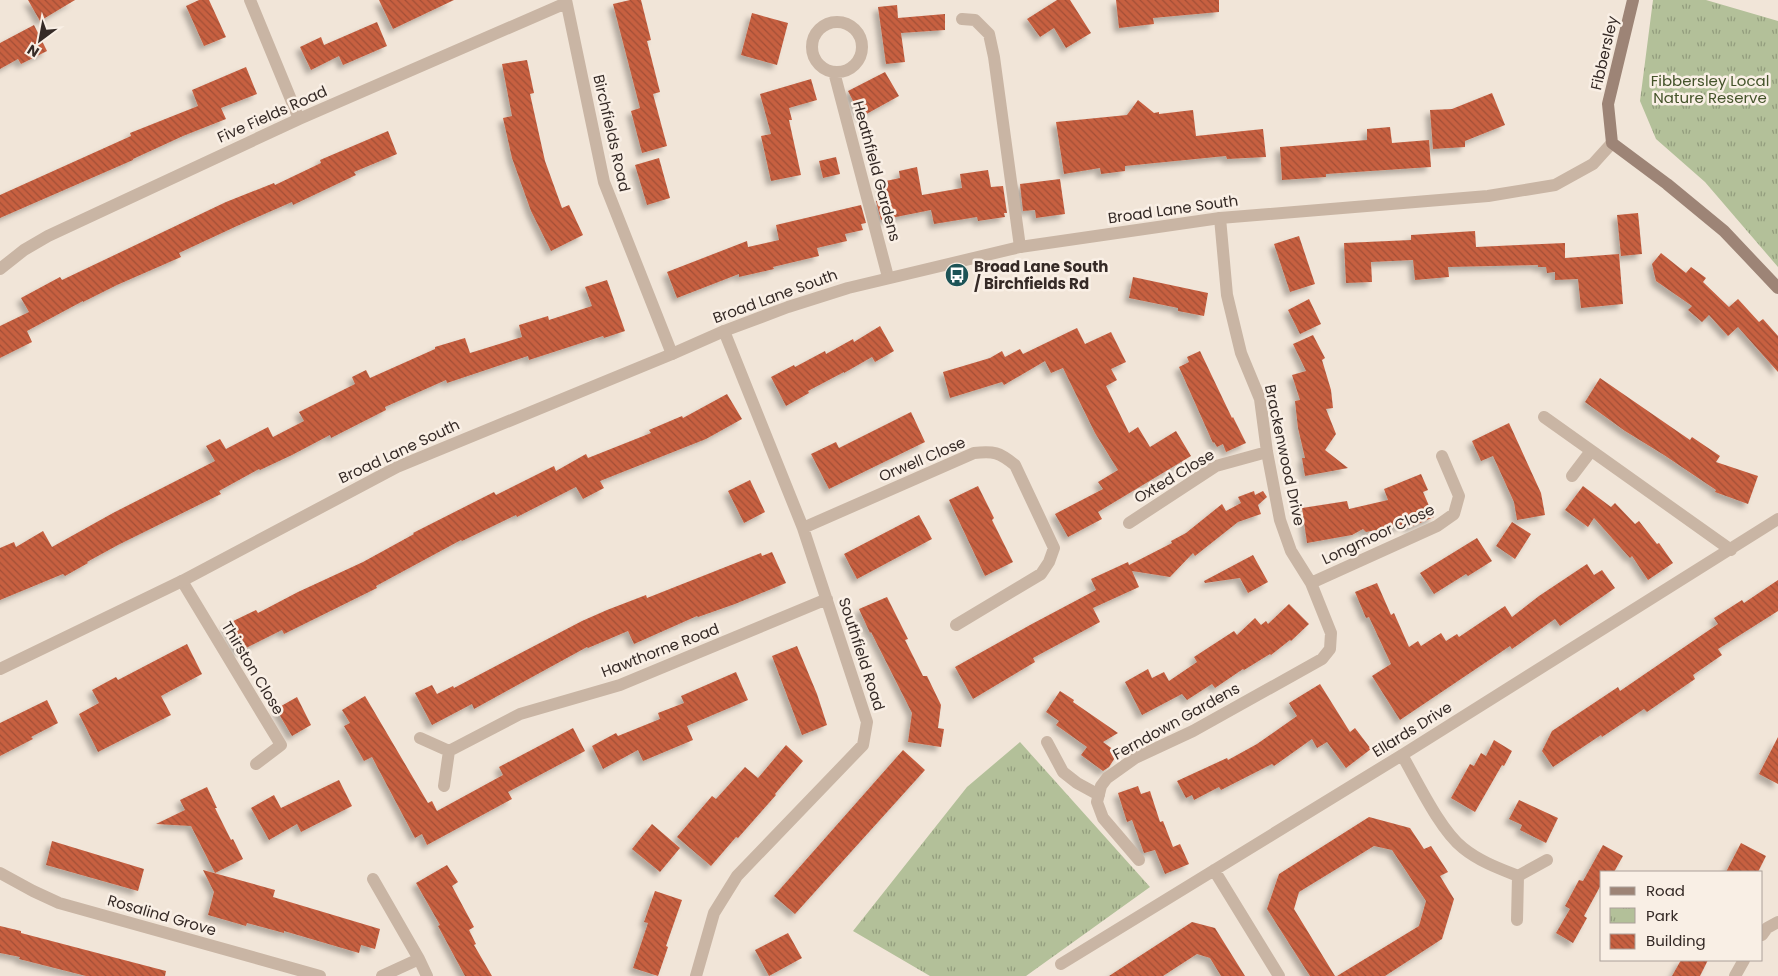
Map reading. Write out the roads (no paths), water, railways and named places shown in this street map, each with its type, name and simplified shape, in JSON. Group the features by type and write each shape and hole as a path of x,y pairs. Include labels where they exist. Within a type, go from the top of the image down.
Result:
{"main road":[{"name":"Fibbersley","path":"1612,142 1608,104 1633,0"},
{"path":"1612,142 1667,184 1724,232 1778,288"}],"street":[{"path":"250,0 299,119"},
{"name":"Five Fields Road","path":"0,269 24,250 48,236 299,119 566,2"},
{"name":"Birchfields Road","path":"566,2 604,182 672,354"},
{"path":"962,19 975,20 989,34 994,57 1020,247"},
{"name":"Heathfield Gardens","path":"834,72 888,277"},
{"name":"Broad Lane South","path":"0,669 182,581 397,467 724,331 788,307 888,277 1020,247 1220,218 1488,196 1555,184 1593,164 1612,142"},
{"name":"Brackenwood Drive","path":"1220,218 1227,295 1241,352 1260,399 1267,452 1280,520 1292,551 1312,583 1331,633"},
{"name":"Southfield Road","path":"696,976 714,913 737,876 863,745 867,722 803,528 724,331"},
{"path":"1544,417 1731,550"},
{"name":"Orwell Close","path":"803,528 974,453 990,451 1004,456 1016,465 1054,548 1049,562 1041,574 956,625"},
{"path":"1572,476 1591,451"},
{"name":"Oxted Close","path":"1129,523 1216,466 1267,452"},
{"name":"Longmoor Close","path":"1312,583 1437,526 1454,514 1459,496 1442,456"},
{"name":"Ellards Drive","path":"1061,964 1402,755 1778,520"},
{"name":"Thirston Close","path":"182,581 280,745 256,764"},
{"name":"Hawthorne Road","path":"448,751 520,714 620,685 827,599"},
{"name":"Ferndown Gardens","path":"1099,795 1101,786 1108,778 1135,758 1193,731 1322,659 1330,649 1331,633"},
{"path":"420,738 448,751 444,786"},
{"path":"1047,742 1063,772 1077,784 1099,795 1097,802 1104,818 1139,860"},
{"path":"1402,755 1444,827 1461,847 1482,861 1518,876"},
{"path":"1518,876 1547,860"},
{"path":"1214,870 1279,976"},
{"name":"Rosalind Grove","path":"0,873 32,892 58,903 320,976"},
{"path":"1517,920 1518,876"},
{"path":"373,879 427,976"},
{"path":"1763,934 1767,928 1778,922"},
{"path":"382,976 419,959"},
{"path":"1736,976 1744,961"}],"place":[{"name":"Broad Lane South / Birchfields Rd","path":"957,275"}],"park label":[{"name":"Fibbersley Local Nature Reserve","path":"1710,88"}]}
